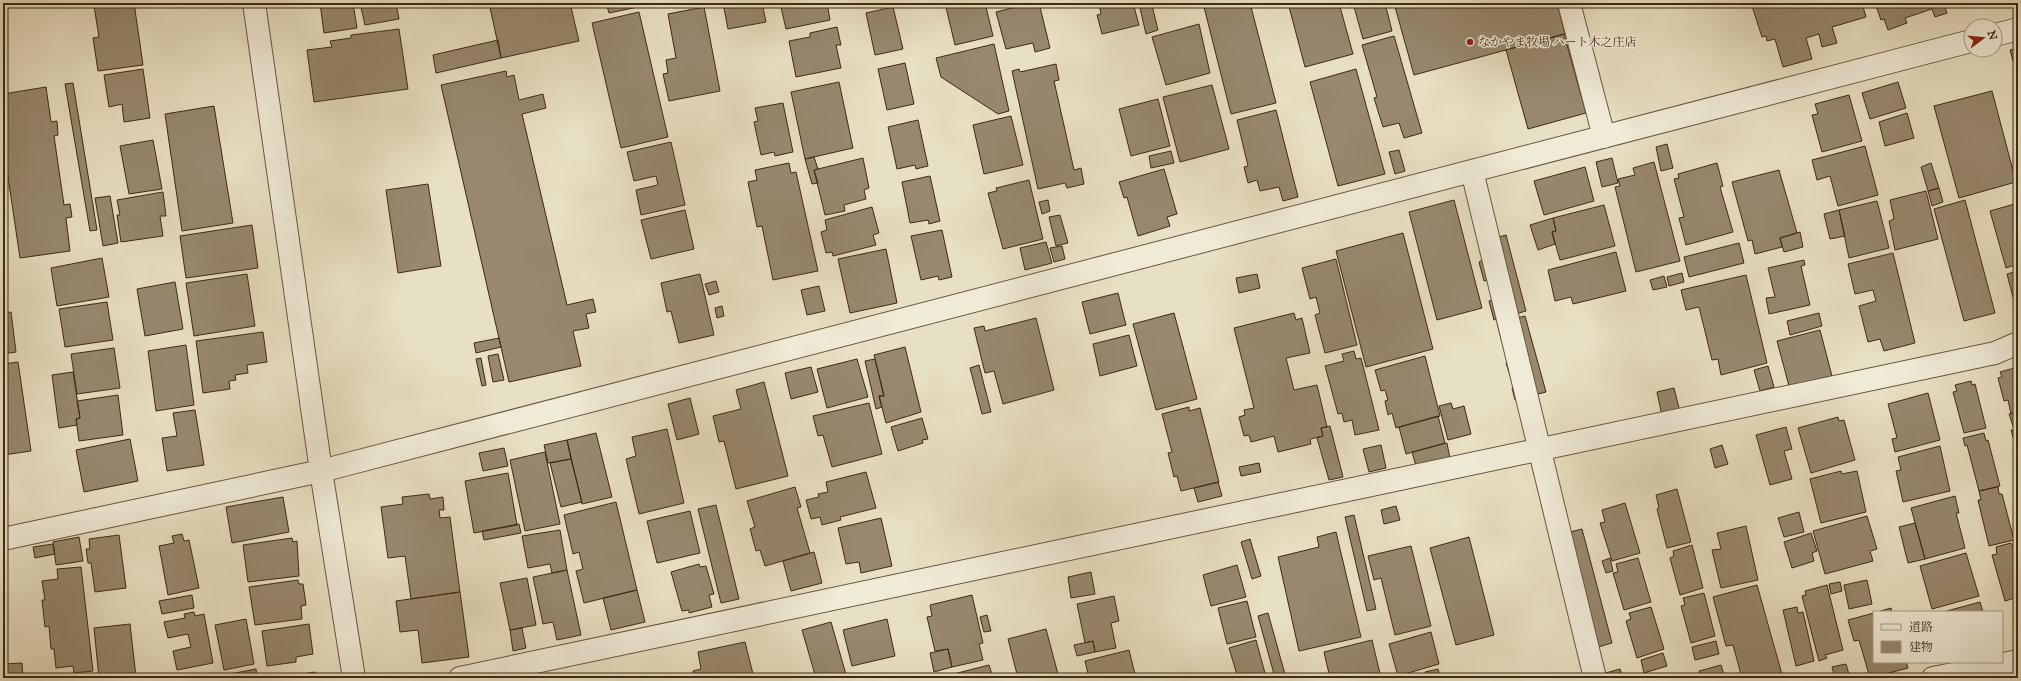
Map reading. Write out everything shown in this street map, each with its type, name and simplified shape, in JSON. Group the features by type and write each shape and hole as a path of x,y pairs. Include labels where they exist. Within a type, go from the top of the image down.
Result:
{"street":[{"path":"254,3 321,471 354,678"},
{"path":"1569,3 1604,137"},
{"path":"2003,33 2018,29"},
{"path":"3,539 321,471 1963,43"},
{"path":"1472,171 1541,449 1595,678"},
{"path":"460,678 1995,353 2018,343"},
{"path":"1933,678 2018,660"}],"building":[{"path":"113,3 134,3 143,65 98,71 93,38 99,37 94,6"},
{"path":"320,3 353,3 357,28 324,33"},
{"path":"360,3 396,3 399,19 365,25"},
{"path":"489,3 570,3 579,41 501,58"},
{"path":"606,3 637,3 638,7 609,13"},
{"path":"723,3 762,3 766,22 728,29"},
{"path":"780,3 827,3 830,20 786,29"},
{"path":"945,3 985,3 993,36 955,45"},
{"path":"1032,3 1039,3 1050,48 1035,52 1033,43 1006,49 996,12"},
{"path":"1099,3 1133,3 1139,25 1102,34 1097,15 1101,14"},
{"path":"1203,3 1250,3 1276,103 1231,114"},
{"path":"1288,3 1339,3 1353,54 1305,67"},
{"path":"1353,3 1385,3 1392,31 1363,39"},
{"name":"なかやま牧場 ハート木之庄店","path":"1394,3 1557,3 1565,34 1414,75"},
{"path":"1751,3 1791,3 1793,8 1811,3 1862,3 1866,17 1832,27 1837,43 1822,47 1819,34 1806,38 1812,59 1783,67 1775,39 1767,41 1766,36 1762,37"},
{"path":"1875,3 1951,3 1944,5 1947,13 1935,17 1932,9 1905,18 1907,23 1888,30 1884,19 1881,20"},
{"path":"2006,3 2017,3 2007,7"},
{"path":"1152,5 1158,30 1146,34 1140,8"},
{"path":"704,7 720,91 669,101 663,74 668,73 666,60 676,58 668,14"},
{"path":"893,7 903,49 875,55 866,13"},
{"path":"639,12 668,137 621,148 592,23"},
{"path":"1199,24 1210,73 1166,85 1152,37"},
{"path":"837,27 841,45 836,45 841,68 796,77 789,41 810,37 810,33"},
{"path":"399,29 408,89 314,102 307,50 332,47 330,41 351,38 351,35"},
{"path":"1564,34 1586,113 1528,129 1506,50"},
{"path":"1394,36 1422,133 1404,138 1399,123 1383,127 1374,98 1377,97 1362,45"},
{"path":"498,40 501,58 436,73 433,55"},
{"path":"994,44 1009,111 998,114 941,77 936,58"},
{"path":"2018,48 2018,75 2017,75 2010,50"},
{"path":"905,63 914,104 887,110 878,69"},
{"path":"1056,64 1059,80 1054,81 1074,170 1081,168 1084,184 1067,188 1065,183 1038,189 1012,71 1019,69 1020,72"},
{"path":"143,69 150,118 124,122 122,104 109,107 104,75"},
{"path":"1356,69 1385,174 1338,186 1310,82"},
{"path":"506,71 507,77 514,75 519,100 543,94 546,108 522,114 567,305 593,299 596,312 586,314 589,328 573,331 581,366 509,382 441,85"},
{"path":"839,82 853,148 805,159 791,92"},
{"path":"1898,82 1906,108 1870,119 1862,93"},
{"path":"73,83 97,230 90,231 65,84"},
{"path":"1212,85 1229,149 1180,162 1163,97"},
{"path":"46,87 51,122 57,121 58,135 54,136 64,205 70,204 72,217 66,218 70,251 20,258 3,143 3,94"},
{"path":"1992,91 2016,182 1959,198 1934,106"},
{"path":"1849,95 1862,141 1822,152 1812,115 1818,114 1815,104"},
{"path":"1158,99 1170,146 1131,156 1119,109"},
{"path":"783,103 793,152 775,156 774,152 761,155 754,122 758,121 755,108"},
{"path":"214,106 233,223 182,231 165,114"},
{"path":"1276,110 1298,197 1283,201 1279,187 1260,191 1257,180 1248,183 1244,167 1248,166 1237,120"},
{"path":"1907,113 1914,138 1885,146 1879,122"},
{"path":"1011,116 1023,165 984,174 973,125"},
{"path":"918,120 928,166 916,169 915,165 897,169 888,127"},
{"path":"153,140 162,189 129,194 120,146"},
{"path":"671,142 685,205 641,215 636,190 658,185 656,176 634,181 627,152"},
{"path":"1667,144 1673,168 1661,171 1656,147"},
{"path":"1865,146 1878,195 1838,206 1830,176 1817,180 1812,160"},
{"path":"1399,150 1405,171 1395,174 1389,152"},
{"path":"1171,151 1174,163 1151,168 1149,156"},
{"path":"814,157 818,169 814,170 818,183 812,184 805,159"},
{"path":"863,158 869,188 864,190 866,199 844,205 845,211 825,215 814,170"},
{"path":"1612,158 1618,183 1602,187 1596,162"},
{"path":"1654,162 1680,261 1636,272 1615,187 1620,186 1618,179 1635,175 1633,168"},
{"path":"789,163 791,173 796,172 818,271 773,280 762,226 757,227 748,182 757,180 755,170"},
{"path":"1717,163 1723,186 1720,187 1733,232 1686,245 1679,218 1684,217 1674,179 1679,178 1678,174"},
{"path":"1931,163 1939,188 1928,191 1921,167"},
{"path":"1585,167 1594,201 1544,215 1534,181"},
{"path":"1164,169 1177,214 1167,217 1170,226 1138,236 1127,197 1124,198 1119,182"},
{"path":"1779,170 1797,233 1780,238 1782,247 1755,254 1752,240 1748,241 1732,182"},
{"path":"930,176 940,221 929,224 928,220 910,223 902,182"},
{"path":"1029,180 1043,239 1003,249 988,193 997,191 996,188"},
{"path":"428,184 441,266 398,273 386,190"},
{"path":"1939,188 1943,202 1932,206 1928,191"},
{"path":"1926,191 1938,239 1895,250 1889,221 1894,219 1890,200"},
{"path":"163,192 166,216 160,216 163,236 121,242 117,215 120,215 117,200"},
{"path":"110,196 118,243 103,246 95,198"},
{"path":"1048,200 1050,211 1042,214 1039,202"},
{"path":"1454,200 1482,308 1437,320 1409,212"},
{"path":"1965,200 1995,313 1964,321 1934,209"},
{"path":"1877,201 1889,248 1849,258 1839,210"},
{"path":"2018,203 2018,264 2006,268 1990,211"},
{"path":"1604,205 1615,246 1560,260 1552,232 1556,231 1553,218"},
{"path":"872,207 879,233 873,235 876,245 833,256 832,252 826,253 821,232 827,230 825,220"},
{"path":"685,210 694,249 651,259 641,220"},
{"path":"1839,210 1845,236 1830,239 1824,214"},
{"path":"1060,215 1068,243 1056,246 1049,217"},
{"path":"1553,218 1556,231 1552,232 1555,244 1538,250 1530,225"},
{"path":"252,225 258,268 186,278 180,236"},
{"path":"942,230 952,277 939,280 938,276 921,280 911,236"},
{"path":"1800,232 1803,247 1784,252 1780,238"},
{"path":"1403,233 1433,349 1366,367 1336,251"},
{"path":"1506,235 1526,311 1494,320 1489,301 1493,300 1488,280 1484,281 1479,262 1483,260 1478,243"},
{"path":"1046,242 1052,263 1025,270 1020,248"},
{"path":"1739,243 1744,263 1689,277 1684,257"},
{"path":"1062,246 1065,259 1054,262 1050,248"},
{"path":"886,249 897,303 850,313 838,259"},
{"path":"1616,252 1626,291 1573,304 1571,297 1555,301 1548,270"},
{"path":"1893,253 1915,343 1884,351 1880,339 1868,342 1859,306 1876,301 1873,290 1855,294 1848,264"},
{"path":"102,258 109,297 57,306 51,268"},
{"path":"1336,259 1357,345 1325,353 1315,315 1320,313 1316,297 1310,299 1302,268"},
{"path":"1804,260 1805,265 1801,266 1810,305 1769,314 1766,298 1775,297 1768,268"},
{"path":"2018,271 2018,312 2017,313 2007,274"},
{"path":"1682,273 1684,282 1669,286 1667,277"},
{"path":"247,274 255,326 194,336 186,283"},
{"path":"700,274 714,335 679,343 671,311 667,312 661,283"},
{"path":"1257,274 1260,288 1239,293 1236,278"},
{"path":"1746,275 1767,363 1721,375 1718,359 1712,360 1699,307 1686,310 1681,290"},
{"path":"1664,276 1667,287 1653,290 1650,280"},
{"path":"716,281 719,292 709,295 705,284"},
{"path":"175,282 183,329 145,336 137,289"},
{"path":"819,286 825,311 807,315 801,290"},
{"path":"1118,293 1126,325 1090,334 1082,302"},
{"path":"107,302 113,340 65,347 59,309"},
{"path":"722,306 724,316 717,318 715,308"},
{"path":"11,312 16,352 3,354 3,313"},
{"path":"1174,313 1197,399 1156,410 1133,324"},
{"path":"1294,313 1296,320 1302,318 1310,353 1286,358 1294,390 1317,385 1327,427 1321,428 1323,436 1310,439 1311,444 1278,452 1274,436 1251,442 1249,435 1244,436 1239,417 1245,415 1244,410 1254,408 1234,328"},
{"path":"1819,313 1822,326 1790,335 1787,321"},
{"path":"1525,316 1546,392 1515,400 1512,388 1516,387 1514,382 1512,382 1506,363 1512,362 1506,341 1502,342 1497,323"},
{"path":"1036,318 1054,390 1003,404 994,371 985,373 974,328 984,326 985,331"},
{"path":"1820,330 1832,376 1789,386 1777,341"},
{"path":"263,332 267,362 247,365 248,373 235,375 236,380 229,381 230,389 203,393 196,341"},
{"path":"1129,335 1137,366 1100,376 1093,344"},
{"path":"499,338 501,347 476,353 474,343"},
{"path":"186,345 194,405 156,411 148,351"},
{"path":"905,347 921,412 886,423 879,396 884,396 874,355"},
{"path":"114,348 120,388 77,394 71,354"},
{"path":"1354,351 1356,359 1361,358 1379,430 1355,435 1352,420 1344,422 1342,413 1338,414 1325,366 1344,361 1342,354"},
{"path":"498,354 504,380 493,382 488,356"},
{"path":"1425,356 1440,416 1396,428 1392,413 1388,415 1385,401 1388,400 1385,390 1381,391 1375,370"},
{"path":"481,358 486,385 482,386 476,359"},
{"path":"857,359 868,397 827,408 817,369"},
{"path":"875,359 884,396 879,396 882,407 876,409 865,361"},
{"path":"18,362 31,451 3,455 3,364"},
{"path":"979,365 991,412 982,414 970,368"},
{"path":"1768,366 1774,387 1760,391 1754,370"},
{"path":"811,367 818,392 791,399 785,373"},
{"path":"2018,367 2018,412 2011,414 2008,400 2004,401 1998,378 2002,377 2000,372"},
{"path":"73,372 80,418 76,419 77,425 59,428 52,375"},
{"path":"1971,381 1972,385 1975,384 1986,428 1964,433 1953,392 1957,391 1955,385"},
{"path":"764,382 788,476 736,489 724,441 719,442 713,416 741,409 736,390"},
{"path":"1674,388 1680,412 1662,416 1657,392"},
{"path":"1928,393 1940,440 1895,452 1892,439 1897,438 1888,404"},
{"path":"118,395 123,435 79,441 76,419 80,418 77,401"},
{"path":"690,398 699,434 677,440 668,404"},
{"path":"869,403 882,454 832,467 823,435 818,436 813,416"},
{"path":"1451,403 1453,409 1464,406 1471,434 1448,440 1439,406"},
{"path":"1189,407 1189,411 1200,408 1219,482 1181,491 1177,476 1174,477 1168,453 1172,452 1162,414"},
{"path":"195,410 204,465 167,471 162,438 177,436 173,413"},
{"path":"2018,412 2018,425 2013,426 2009,414"},
{"path":"1438,416 1445,443 1406,454 1399,427"},
{"path":"1838,417 1839,421 1844,420 1855,460 1811,473 1798,428"},
{"path":"922,418 928,439 922,440 923,443 898,451 891,427"},
{"path":"2018,425 2018,455 2011,430 2015,430 2014,426"},
{"path":"1330,426 1343,477 1329,480 1317,438 1323,436 1321,428"},
{"path":"1786,427 1792,449 1784,451 1792,479 1770,485 1756,435"},
{"path":"667,429 684,503 639,514 626,459 636,456 632,437"},
{"path":"596,433 612,497 582,504 567,440"},
{"path":"1984,433 1986,441 1988,440 2000,486 1979,491 1967,445 1965,446 1963,438"},
{"path":"130,439 138,481 84,492 76,450"},
{"path":"567,440 571,459 548,463 544,445"},
{"path":"1447,443 1450,459 1416,466 1412,452"},
{"path":"1381,445 1386,468 1369,472 1363,449"},
{"path":"1722,445 1728,464 1715,468 1710,449"},
{"path":"1940,446 1950,491 1903,502 1896,471 1901,470 1898,457"},
{"path":"504,448 508,466 483,471 479,453"},
{"path":"545,452 560,524 525,531 510,460"},
{"path":"571,459 582,502 561,507 550,463"},
{"path":"1259,463 1261,472 1241,476 1239,467"},
{"path":"1841,471 1842,474 1857,471 1866,512 1821,523 1810,479"},
{"path":"866,472 876,508 840,517 841,520 822,525 820,517 811,519 806,500 819,497 818,494 828,492 826,482"},
{"path":"508,473 517,525 474,533 465,481"},
{"path":"1218,482 1222,496 1198,502 1194,488"},
{"path":"795,487 801,507 797,508 810,553 765,566 760,550 756,551 750,529 755,527 747,501"},
{"path":"1998,487 1999,494 2002,494 2014,540 1989,546 1978,500 1981,500 1979,491"},
{"path":"1677,489 1691,542 1667,548 1657,509 1659,508 1656,495"},
{"path":"429,494 430,499 443,497 444,510 439,510 440,518 450,517 460,592 411,599 405,556 388,558 381,507 403,504 402,497"},
{"path":"1955,496 1959,513 1956,513 1965,548 1925,559 1911,508"},
{"path":"283,497 289,532 232,543 226,507"},
{"path":"616,502 637,590 584,603 576,571 583,569 579,552 573,554 564,515"},
{"path":"1625,503 1640,553 1612,561 1600,523 1605,522 1602,510"},
{"path":"716,505 739,599 721,603 698,509"},
{"path":"1396,506 1400,520 1384,524 1381,510"},
{"path":"690,511 700,553 657,563 647,521"},
{"path":"1799,512 1804,532 1784,537 1778,518"},
{"path":"1354,515 1376,609 1367,611 1345,517"},
{"path":"1867,516 1877,549 1870,551 1873,561 1825,574 1813,531"},
{"path":"881,518 892,566 861,573 859,562 846,564 838,528"},
{"path":"1915,523 1925,559 1908,563 1899,527"},
{"path":"519,524 521,533 484,540 482,531"},
{"path":"1746,526 1758,580 1721,588 1712,550 1721,549 1717,533"},
{"path":"1582,529 1612,643 1584,651 1551,537"},
{"path":"560,530 567,570 552,573 550,564 528,568 522,536"},
{"path":"1336,532 1361,637 1299,651 1278,557 1319,547 1317,537"},
{"path":"1811,533 1817,551 1812,553 1814,561 1792,568 1784,542"},
{"path":"182,534 184,541 189,540 199,588 168,595 159,546 174,543 172,536"},
{"path":"119,535 126,588 95,592 91,563 88,563 86,549 90,549 89,539"},
{"path":"79,537 83,561 56,565 53,542"},
{"path":"1469,537 1494,635 1456,645 1430,548"},
{"path":"292,538 293,542 297,541 299,576 248,582 243,545"},
{"path":"1250,539 1261,576 1252,579 1241,542"},
{"path":"2011,543 2013,548 2016,547 2018,554 2018,597 2005,601 1992,555 1997,554 1996,547"},
{"path":"53,544 55,554 35,558 33,547"},
{"path":"1692,545 1703,588 1680,595 1670,558 1674,556 1673,551"},
{"path":"1411,546 1431,626 1395,635 1381,578 1374,580 1368,556"},
{"path":"814,552 822,583 791,591 783,561"},
{"path":"1966,553 1979,596 1932,609 1920,566"},
{"path":"1610,558 1613,571 1606,573 1602,561"},
{"path":"1638,558 1651,602 1624,610 1613,573 1618,572 1616,564"},
{"path":"699,564 700,567 706,566 714,594 709,595 712,607 689,613 689,610 682,611 671,572"},
{"path":"1237,565 1246,597 1211,606 1203,575"},
{"path":"81,567 93,671 74,673 73,666 56,668 54,649 51,649 49,626 45,627 42,600 45,600 42,581 58,579 57,569"},
{"path":"567,570 581,635 557,640 553,622 543,624 533,577"},
{"path":"1091,572 1095,594 1071,598 1068,577"},
{"path":"527,578 536,625 510,630 500,583"},
{"path":"298,580 299,584 303,584 306,605 301,606 302,619 255,625 249,587"},
{"path":"1867,580 1872,604 1849,609 1844,585"},
{"path":"1840,582 1842,591 1831,594 1829,584"},
{"path":"1757,585 1783,678 1742,678 1733,645 1726,646 1713,597"},
{"path":"1827,585 1843,650 1825,655 1827,658 1819,661 1802,596 1806,595 1805,591"},
{"path":"637,590 645,622 611,630 603,598"},
{"path":"460,592 469,657 422,663 418,630 400,632 396,601"},
{"path":"1704,593 1715,636 1691,643 1681,606 1685,605 1683,598"},
{"path":"192,595 194,608 162,614 159,601"},
{"path":"972,595 983,643 979,644 983,660 952,667 948,649 935,651 927,617 932,616 930,605"},
{"path":"1114,596 1119,621 1111,623 1116,648 1095,652 1093,641 1085,643 1077,604"},
{"path":"1247,601 1256,637 1227,644 1218,608"},
{"path":"1980,602 1983,611 1947,611"},
{"path":"1651,607 1664,649 1637,658 1626,621 1631,619 1629,613"},
{"path":"1797,607 1798,613 1803,612 1814,661 1796,666 1783,610"},
{"path":"1891,608 1892,611 1880,611"},
{"path":"194,612 195,616 204,614 213,663 177,670 173,651 191,647 188,634 168,638 164,622 185,618 184,614"},
{"path":"1268,613 1286,678 1275,678 1258,616"},
{"path":"1873,613 1873,663 1906,663 1908,668 1870,678 1859,640 1854,641 1848,620"},
{"path":"987,615 991,631 984,632 980,617"},
{"path":"246,619 254,664 224,670 215,625"},
{"path":"887,619 895,656 852,666 843,630"},
{"path":"831,622 847,678 816,678 802,630"},
{"path":"130,624 136,677 99,678 94,628"},
{"path":"309,624 313,654 296,657 296,662 267,666 262,631"},
{"path":"522,628 526,648 513,651 510,630"},
{"path":"1046,629 1059,678 1018,678 1008,639"},
{"path":"1431,632 1439,664 1398,676 1389,644"},
{"path":"1256,640 1266,677 1238,678 1229,648"},
{"path":"1372,640 1381,678 1330,678 1324,652"},
{"path":"1093,641 1095,652 1077,656 1074,645"},
{"path":"1716,641 1719,654 1695,660 1692,647"},
{"path":"745,642 754,678 695,678 693,671 701,669 698,652"},
{"path":"948,649 952,667 934,672 930,653"},
{"path":"1129,650 1136,678 1089,678 1085,661"},
{"path":"1663,653 1667,666 1644,673 1641,660"},
{"path":"22,663 23,678 3,678 3,664"},
{"path":"1846,664 1850,678 1835,678 1832,667"},
{"path":"989,665 993,677 990,678 988,678 987,675 976,678 938,678"},
{"path":"1721,665 1725,678 1701,678 1699,671"},
{"path":"256,669 257,678 226,678 225,675"},
{"path":"1438,669 1440,676 1426,678 1425,672"},
{"path":"1620,669 1623,678 1588,678"},
{"path":"315,672 316,678 277,678"},
{"path":"217,673 218,678 194,678"},
{"path":"884,673 885,678 865,678"},
{"path":"1203,674 1204,678 1187,678"},
{"path":"789,675 790,678 777,678"},
{"path":"987,675 988,678 976,678"},
{"path":"1217,675 1218,678 1209,678"}],"place":[{"name":"なかやま牧場 ハート木之庄店","path":"1470,42"}]}
